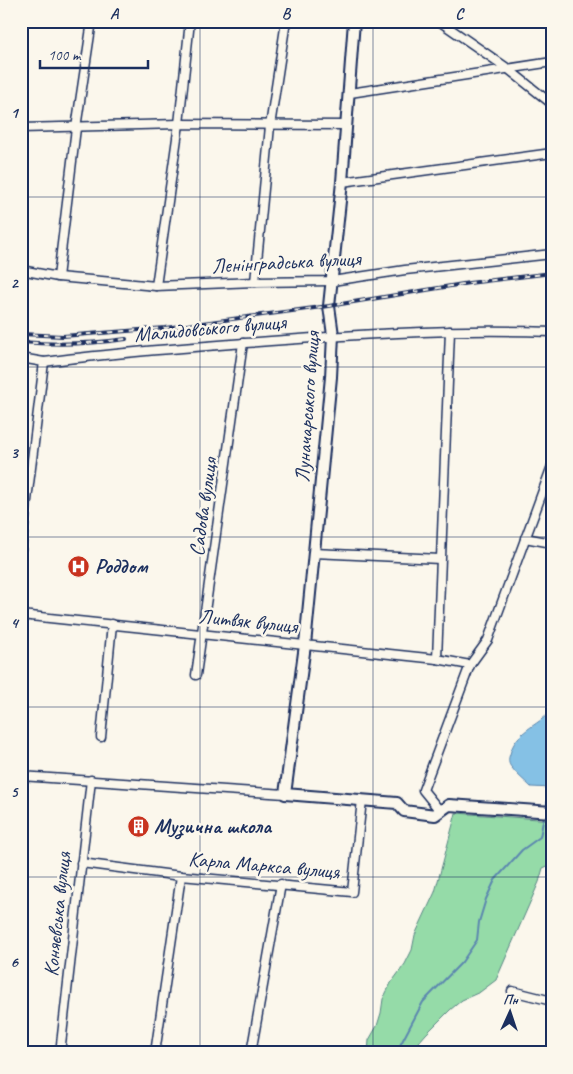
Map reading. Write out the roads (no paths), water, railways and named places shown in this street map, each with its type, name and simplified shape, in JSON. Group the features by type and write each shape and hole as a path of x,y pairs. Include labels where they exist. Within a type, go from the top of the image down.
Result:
{"main road":[{"name":"Луначарського вулиця","path":"284,794 305,645 331,377 333,335 329,306 350,93 354,21"},
{"path":"284,794 396,803 404,811 435,815 445,808 552,812"}],"street":[{"path":"58,277 76,128 92,21"},
{"path":"156,286 179,124 190,21"},
{"path":"254,282 270,126 286,21"},
{"path":"439,21 507,68 552,104"},
{"path":"350,93 552,62"},
{"path":"21,128 179,124 346,125"},
{"path":"342,182 552,153"},
{"name":"Ленінградська вулиця","path":"21,270 58,277 156,286 254,282 332,282 405,270 552,254"},
{"name":"Малидовського вулиця","path":"21,358 44,362 333,335 491,330 552,332"},
{"path":"437,659 450,331"},
{"name":"Садова вулиця","path":"196,675 243,343"},
{"path":"21,549 44,362"},
{"path":"445,808 423,790 470,665 488,640 552,466"},
{"path":"525,538 552,543"},
{"path":"314,553 440,559"},
{"name":"Литвяк вулиця","path":"21,615 437,659 470,665"},
{"path":"101,737 112,624"},
{"path":"21,776 284,794"},
{"name":"Коняєвська вулиця","path":"60,1053 91,780"},
{"name":"Карла Маркса вулиця","path":"81,863 181,876 352,892 362,800"},
{"path":"155,1053 181,876"},
{"path":"251,1053 281,884"},
{"path":"512,991 552,1001"}],"water":[{"path":"552,710 552,788 531,787 511,766 509,756 517,739"}],"waterway":[{"path":"546,809 550,786"},
{"path":"396,1053 423,1002 462,962 477,940 479,922 486,899 495,880 522,850 540,837 544,816"}],"railway":[{"path":"21,334 63,336 165,328 329,306 469,283 552,273"},
{"path":"21,342 47,344 126,339"}],"place":[{"name":"Роддом","path":"79,566"},
{"name":"Музична школа","path":"138,826"}]}
